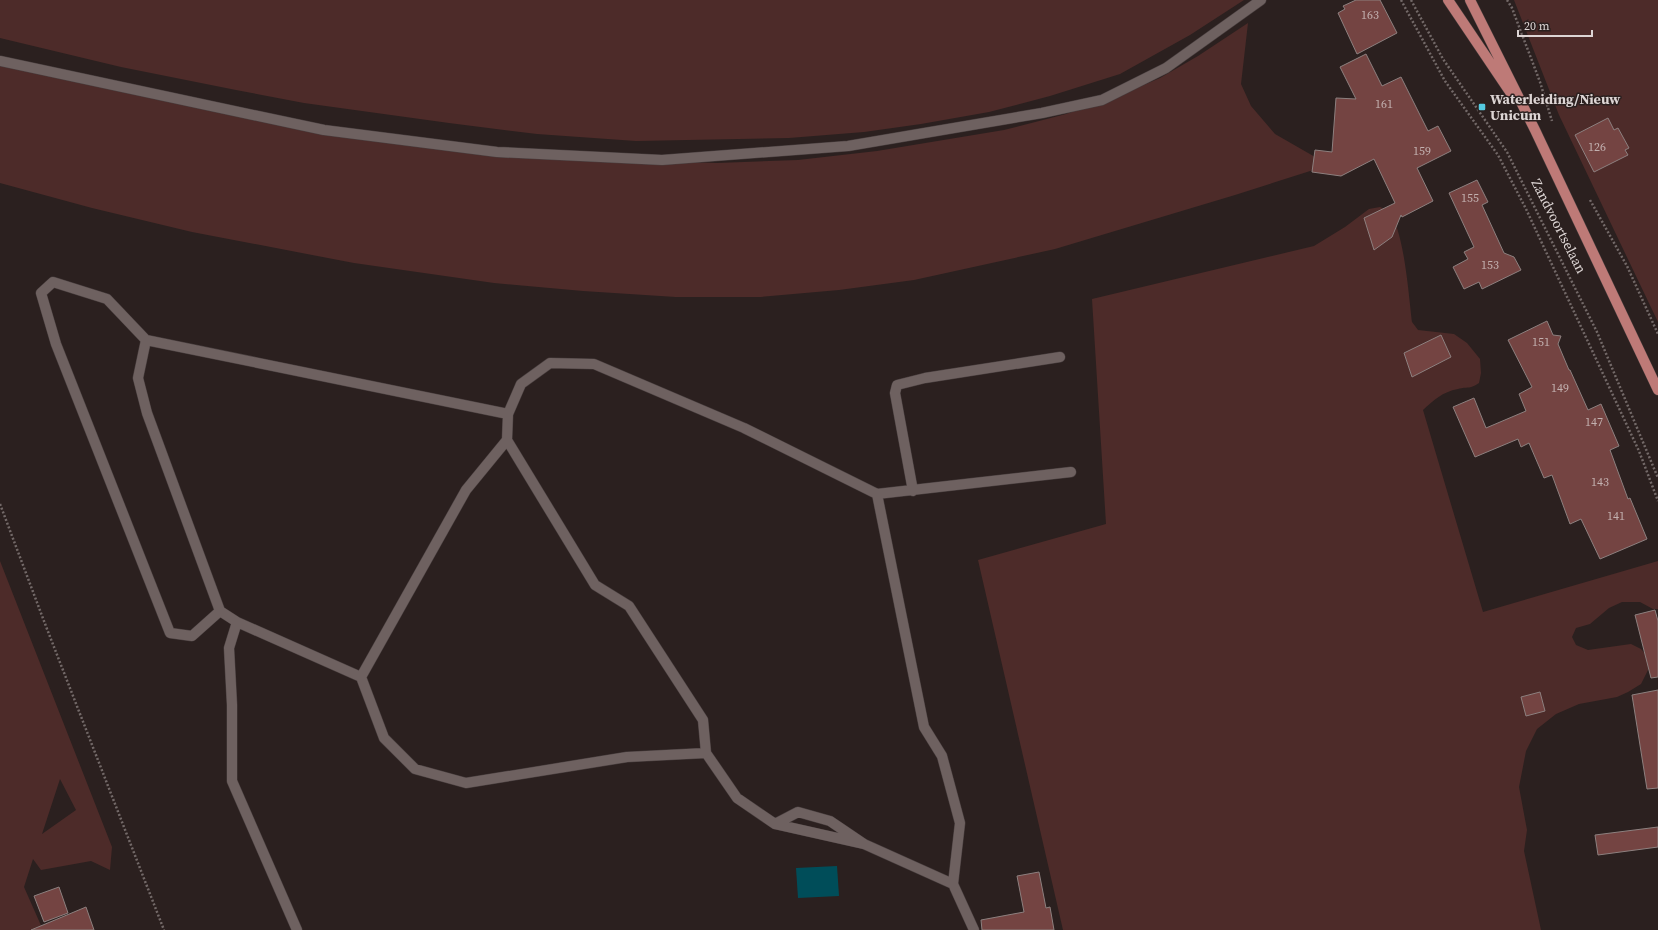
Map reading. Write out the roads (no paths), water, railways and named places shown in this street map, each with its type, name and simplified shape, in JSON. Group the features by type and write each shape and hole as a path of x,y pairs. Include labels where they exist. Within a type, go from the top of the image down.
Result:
{"main road":[{"name":"Zandvoortselaan","path":"1448,0 1535,130"},
{"name":"Zandvoortselaan","path":"1470,0 1535,130 1658,390"}],"lane":[{"path":"0,61 324,130 497,152 662,160 848,146 1042,113 1102,100 1166,68 1261,0"},
{"path":"220,611 192,636 170,633 56,344 41,293 52,282 107,299 146,340 508,414"},
{"path":"146,340 138,378 147,413 220,611 237,622 361,677 384,738 416,768 466,783 627,757 706,753"},
{"path":"913,491 895,393 897,385 925,378 1060,357"},
{"path":"864,844 775,824 737,798 706,753 702,720 629,606 595,585 507,440 508,414 521,384 550,363 594,364 744,428 877,494 1071,472"},
{"path":"361,677 466,490 507,440"},
{"path":"877,494 924,727 942,756 960,823 953,884 974,930"},
{"path":"237,622 229,648 232,705 232,781 297,930"},
{"path":"775,824 798,812 830,821 864,844 953,884"}],"water":[{"path":"837,866 839,896 798,898 796,868"}],"place":[{"name":"Waterleiding/Nieuw Unicum","path":"1482,107"}]}
